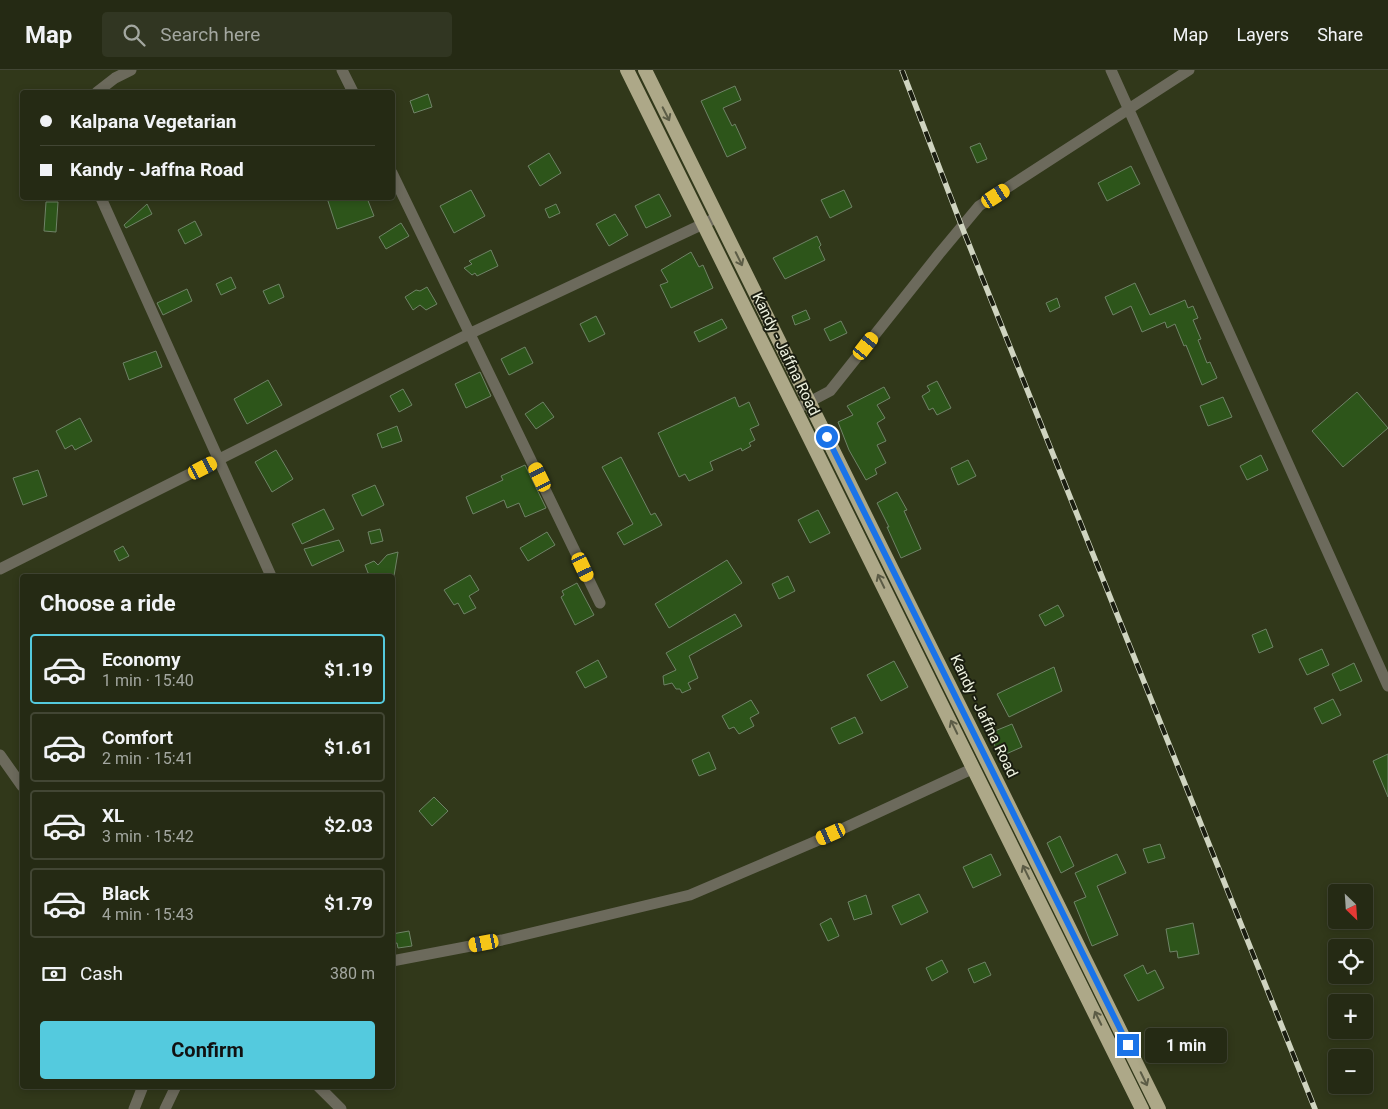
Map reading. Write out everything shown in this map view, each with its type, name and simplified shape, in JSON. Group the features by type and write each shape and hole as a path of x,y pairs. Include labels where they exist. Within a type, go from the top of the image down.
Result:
{"highway":[{"name":"Kandy - Jaffna Road","path":"627,70 1142,1109"},
{"name":"Kandy - Jaffna Road","path":"644,70 1159,1109"}],"street":[{"path":"100,90 115,78 131,70"},
{"path":"342,70 352,90"},
{"path":"1111,70 1388,686"},
{"path":"796,409 830,391 979,206 1189,70"},
{"path":"395,179 472,333 600,603"},
{"path":"102,200 270,574"},
{"path":"0,570 472,333 718,217"},
{"path":"0,755 20,783"},
{"path":"395,960 502,940 690,895 823,838 974,768"},
{"path":"134,1109 142,1089"},
{"path":"165,1109 175,1089"},
{"path":"321,1089 341,1109"}],"building":[{"path":"735,86 741,100 723,108 732,126 735,124 746,148 727,157 701,101"},
{"path":"428,94 432,107 414,113 410,101"},
{"path":"980,143 987,159 977,163 970,147"},
{"path":"549,153 561,173 540,186 528,166"},
{"path":"1131,166 1140,184 1107,201 1098,183"},
{"path":"471,190 485,216 454,233 440,206"},
{"path":"844,190 852,207 830,218 821,200"},
{"path":"659,194 671,216 646,228 635,206"},
{"path":"328,200 368,200 374,216 337,229"},
{"path":"46,202 58,202 56,232 44,231"},
{"path":"147,204 152,214 126,228 124,225"},
{"path":"556,204 560,213 549,218 545,209"},
{"path":"615,214 628,235 609,246 596,224"},
{"path":"195,221 202,235 185,244 178,230"},
{"path":"401,223 409,236 386,249 379,237"},
{"path":"817,236 821,245 819,247 825,260 785,279 773,258"},
{"path":"491,250 498,266 477,276 475,273 472,275 464,268 472,264 469,261"},
{"path":"691,252 699,267 703,265 713,288 671,308 660,285 668,282 661,270"},
{"path":"231,277 236,288 221,295 216,284"},
{"path":"1135,283 1150,315 1185,300 1188,308 1193,306 1198,318 1193,320 1201,339 1198,340 1207,363 1210,362 1217,378 1202,385 1186,345 1184,346 1175,324 1167,328 1165,322 1142,332 1131,306 1113,315 1105,297"},
{"path":"279,284 284,297 269,304 263,291"},
{"path":"427,287 437,304 426,310 420,305 413,310 405,297 416,290 420,291"},
{"path":"187,289 192,301 163,315 157,303"},
{"path":"1057,298 1060,307 1050,312 1046,303"},
{"path":"806,310 810,319 795,325 792,316"},
{"path":"596,316 605,334 589,342 580,324"},
{"path":"722,319 727,328 699,342 694,332"},
{"path":"841,321 847,333 830,341 824,329"},
{"path":"525,347 533,363 509,375 501,359"},
{"path":"156,351 162,367 129,380 123,363"},
{"path":"480,372 491,396 466,408 455,384"},
{"path":"268,380 282,405 247,424 234,399"},
{"path":"937,381 951,408 937,415 933,408 929,410 922,396 930,391 927,386"},
{"path":"884,387 890,398 877,405 885,418 877,423 886,441 877,445 886,463 875,469 877,474 866,480 849,450 838,422 853,415 847,406"},
{"path":"403,389 412,405 399,412 390,396"},
{"path":"1357,392 1388,428 1343,467 1312,431"},
{"path":"735,397 739,407 749,402 759,425 750,429 755,440 749,443 751,446 742,451 741,448 710,462 713,470 689,481 685,474 679,477 658,433"},
{"path":"1223,397 1232,417 1208,426 1200,406"},
{"path":"543,402 554,417 536,429 525,414"},
{"path":"80,418 92,441 75,450 72,445 65,449 56,431"},
{"path":"397,426 402,441 382,448 377,434"},
{"path":"276,450 293,479 272,492 255,462"},
{"path":"1261,455 1268,470 1247,480 1240,466"},
{"path":"621,457 651,515 655,513 662,525 624,545 617,533 633,524 602,467"},
{"path":"968,460 976,476 958,485 951,468"},
{"path":"525,465 546,508 525,517 519,503 507,508 504,500 473,514 466,497 503,480 501,476"},
{"path":"38,470 47,496 23,505 13,478"},
{"path":"375,485 384,505 362,516 352,495"},
{"path":"897,492 907,510 904,511 921,549 901,558 877,503"},
{"path":"324,509 334,529 302,544 292,524"},
{"path":"818,510 830,533 810,543 798,520"},
{"path":"380,529 383,541 371,544 368,532"},
{"path":"547,532 555,545 528,561 520,548"},
{"path":"339,540 344,551 312,566 304,549"},
{"path":"123,546 129,556 119,561 114,551"},
{"path":"398,552 394,574 368,573 365,565 374,561 378,565 387,555"},
{"path":"727,560 742,583 669,628 655,604"},
{"path":"470,575 479,590 469,596 476,608 464,614 458,603 454,605 444,590"},
{"path":"788,576 795,591 779,599 772,584"},
{"path":"577,583 594,615 575,625 561,597 564,595 562,591"},
{"path":"1058,605 1064,616 1045,626 1039,615"},
{"path":"735,614 742,626 689,656 698,678 688,683 691,689 682,693 672,683 664,685 663,676 676,670 666,653"},
{"path":"1266,629 1273,647 1259,653 1252,635"},
{"path":"1322,649 1329,665 1307,675 1299,659"},
{"path":"598,660 607,677 585,688 576,672"},
{"path":"894,661 908,687 881,701 867,675"},
{"path":"1354,663 1362,681 1340,691 1332,674"},
{"path":"1054,667 1062,691 1009,717 997,694"},
{"path":"1333,699 1341,715 1322,724 1314,708"},
{"path":"751,700 759,713 750,718 754,726 739,734 734,727 729,729 722,716"},
{"path":"855,717 863,733 839,744 831,728"},
{"path":"1012,724 1022,747 999,757 990,733"},
{"path":"709,752 716,769 699,776 692,760"},
{"path":"1388,754 1388,797 1373,761"},
{"path":"434,797 448,811 432,826 419,811"},
{"path":"1060,836 1074,866 1061,873 1047,843"},
{"path":"1160,844 1165,858 1148,863 1143,849"},
{"path":"991,854 1001,875 973,888 963,867"},
{"path":"1117,854 1126,873 1097,886 1118,935 1092,946 1074,902 1086,897 1075,873"},
{"path":"919,894 928,912 901,925 892,906"},
{"path":"866,895 872,914 854,920 848,902"},
{"path":"831,918 839,936 828,941 820,924"},
{"path":"1193,923 1199,954 1178,958 1177,951 1170,952 1166,929"},
{"path":"409,931 412,946 398,948 397,943 395,943 395,933"},
{"path":"942,960 948,972 932,981 926,968"},
{"path":"985,962 991,975 974,983 968,969"},
{"path":"1143,965 1147,974 1155,970 1164,988 1138,1001 1124,975"}],"railway":[{"path":"902,70 962,227 1315,1109"}],"route":[{"path":"827,437 1128,1045"}]}
